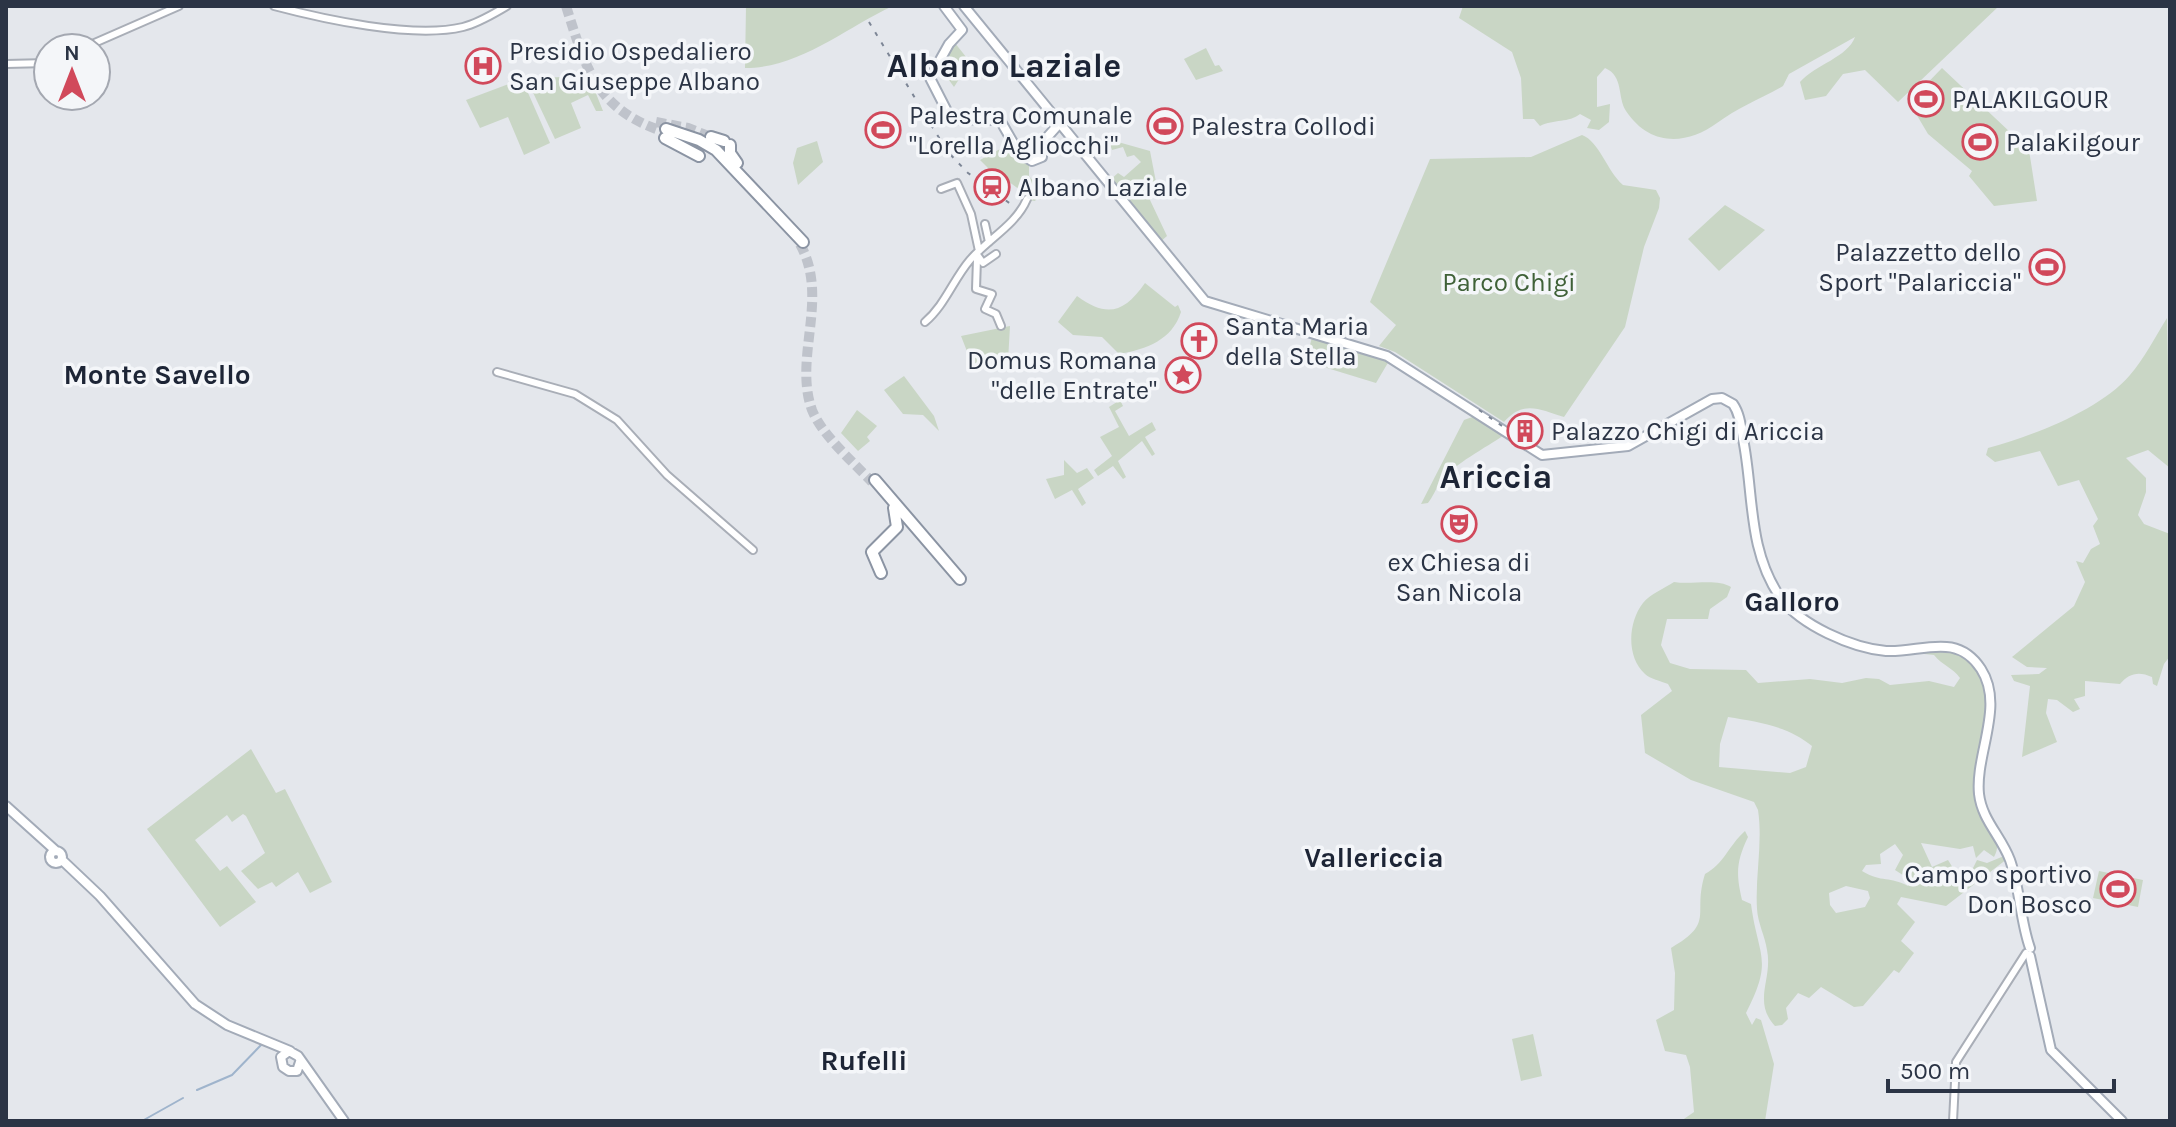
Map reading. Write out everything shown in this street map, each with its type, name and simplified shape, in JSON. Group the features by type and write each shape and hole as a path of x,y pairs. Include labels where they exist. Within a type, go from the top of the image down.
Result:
{"highway":[{"path":"665,133 705,146 763,196"},
{"path":"705,146 727,143 740,167 801,243"},
{"path":"705,146 777,213"},
{"path":"873,481 960,579"},
{"path":"881,573 872,552 897,527 900,512"}],"main road":[{"path":"112,35 179,6"},
{"path":"274,6 345,23 436,29 471,24 507,6"},
{"path":"944,6 962,30 943,53 930,78 951,119 1000,120 1023,158 1033,161 1042,157 1042,142 1058,125"},
{"path":"964,6 1058,125 1205,301 1378,353 1404,366 1538,453 1560,455 1636,442 1714,398 1730,402 1738,414 1749,470 1758,548 1771,583 1787,606 1819,627 1862,645 1891,651 1946,645 1967,655 1981,669 1990,701 1980,797 1985,816 2006,852 2049,1045 2122,1121"},
{"path":"6,64 32,63"},
{"path":"941,189 957,183 971,214 978,255 976,289 992,294 985,309 996,314 1001,326"},
{"path":"925,322 941,306 989,242 1016,218 1027,199"},
{"path":"985,224 989,242"},
{"path":"978,255 983,263 996,254"},
{"path":"497,372 575,394 616,419 664,472 753,550"},
{"path":"6,808 49,849 53,854 52,862 62,862 100,896 195,1004 224,1024 277,1043 290,1051 317,1081 344,1121"},
{"path":"1955,1121 1953,1074 1957,1058 2028,955"},
{"path":"277,1043 284,1068 317,1081"},
{"path":"281,1057 290,1051"},
{"path":"294,1072 300,1062"}],"green space":[{"path":"746,6 893,6 803,54 765,66 745,68"},
{"path":"1463,6 1999,6 1898,102 1865,70 1843,74 1826,96 1805,100 1800,82 1846,50 1855,37 1789,74 1783,86 1705,130 1669,139 1646,131 1636,123 1623,105 1618,81 1605,68 1597,77 1597,107 1610,104 1609,122 1599,130 1587,128 1591,120 1580,114 1540,126 1534,119 1523,119 1521,78 1512,52 1459,18"},
{"path":"955,43 970,62 954,87 938,65"},
{"path":"1206,48 1215,66 1219,65 1223,71 1196,80 1184,59"},
{"name":"Palakilgour","path":"1942,68 2029,150 2037,201 1994,206 1969,176 1972,171 1928,134 1909,102"},
{"path":"589,76 603,111 596,111 588,95 571,103 581,128 555,139 528,82"},
{"path":"522,79 550,143 524,155 508,117 480,128 466,100"},
{"name":"Parco Chigi","path":"1582,135 1593,143 1623,185 1656,190 1660,198 1659,208 1644,247 1625,327 1564,417 1532,408 1518,411 1504,422 1395,352 1379,346 1396,325 1370,302 1430,159 1531,157"},
{"path":"817,141 823,162 798,185 793,163 797,148"},
{"path":"1118,142 1150,151 1156,182 1150,200 1167,236 1160,242 1110,180 1118,173 1124,177 1141,162 1134,155 1127,157 1123,147 1112,150 1110,144"},
{"path":"1011,143 1029,162 1029,176 1034,182 1041,182 1033,196 1038,197 1035,201 1028,200 1028,196 1001,176 998,178 980,160"},
{"path":"1725,205 1765,230 1719,271 1688,239"},
{"path":"1145,283 1175,307 1178,305 1181,312 1171,330 1149,346 1119,354 1102,337 1073,335 1058,322 1077,296 1097,307 1114,309 1130,301"},
{"path":"2167,318 2170,468 2148,450 2126,458 2146,478 2146,492 2138,515 2144,524 2170,534 2170,656 2157,686 2153,684 2152,677 2143,674 2131,675 2120,684 2085,681 2085,696 2074,699 2080,709 2073,712 2057,700 2048,699 2046,713 2057,742 2022,757 2030,686 2014,681 2011,675 2039,674 2047,668 2027,667 2012,657 2074,606 2085,582 2076,561 2083,563 2091,549 2100,544 2093,526 2098,519 2079,480 2058,486 2040,451 1995,462 1986,455 1988,448 2044,429 2101,400 2135,369"},
{"path":"1010,326 1008,361 986,360 972,364 961,336"},
{"path":"1312,337 1389,361 1376,383 1327,368 1310,345"},
{"path":"904,376 934,416 939,431 923,415 903,414 884,390"},
{"path":"1120,400 1123,406 1115,411 1129,436 1152,422 1156,430 1145,437 1155,454 1152,456 1142,441 1118,461 1126,477 1123,479 1113,466 1098,476 1094,470 1112,456 1100,437 1119,427 1109,407"},
{"path":"857,410 877,426 867,437 870,441 858,451 841,433"},
{"path":"1475,416 1504,435 1453,469 1428,503 1421,504 1464,420"},
{"path":"1064,460 1077,473 1087,468 1094,478 1078,489 1086,503 1082,506 1072,490 1055,499 1046,479 1064,475"},
{"path":"1674,582 1712,582 1731,587 1727,597 1710,609 1708,619 1667,619 1661,645 1670,663 1690,669 1746,670 1758,683 1810,679 1842,683 1866,678 1879,679 1890,685 1929,681 1954,687 1960,678 1934,655 1914,653 1945,649 1963,653 1976,663 1983,677 1987,712 1977,794 1995,834 1997,849 1994,857 1984,850 1976,858 1973,846 1960,849 1921,843 1932,867 1948,860 1961,881 1968,878 1977,860 1987,863 2004,856 2007,859 1946,906 1901,897 1897,904 1915,922 1901,941 1914,953 1899,973 1894,970 1863,1006 1854,1007 1821,987 1809,998 1798,993 1786,1008 1788,1019 1782,1025 1775,1026 1768,1017 1764,999 1768,961 1757,909 1758,810 1754,802 1691,780 1645,753 1641,715 1672,691 1668,684 1647,676 1639,667 1632,649 1632,629 1643,603","holes":["1728,717 1772,726 1803,739 1812,746 1806,767 1790,773 1719,767 1720,744","1895,844 1903,855 1895,870 1909,879 1908,886 1862,871 1866,865 1881,864 1880,854","1846,886 1868,891 1870,898 1865,907 1836,913 1830,905 1829,893"]},
{"path":"251,749 276,793 285,789 332,882 310,893 298,872 276,887 272,882 258,889 241,871 265,853 246,816 243,814 232,822 227,815 195,840 220,871 227,866 256,902 220,927 147,829"},
{"path":"1745,831 1748,837 1739,861 1739,883 1742,900 1751,904 1762,958 1760,981 1746,1013 1752,1025 1756,1018 1761,1020 1774,1064 1765,1121 1681,1121 1694,1112 1690,1067 1686,1055 1665,1051 1656,1020 1674,1010 1675,973 1671,948 1685,939 1698,924 1705,874 1717,865"},
{"name":"Campo sportivo Don Bosco","path":"2099,871 2143,880 2138,907 2093,898"},
{"path":"1533,1034 1542,1076 1521,1081 1512,1039"}],"waterway":[{"path":"197,1090 232,1075 262,1044"},
{"path":"142,1121 183,1098"}],"tunnel":[{"path":"566,6 580,49 597,84 623,112 665,132"},
{"path":"656,122 688,128 711,137"},
{"path":"800,244 812,285 806,369 812,410 830,438 872,482"}],"railway":[{"path":"869,22 947,151 968,173 1012,205"},
{"path":"1479,410 1508,430"}],"place":[{"name":"Presidio Ospedaliero San Giuseppe Albano","path":"483,66"},
{"name":"PALAKILGOUR","path":"1926,99"},
{"name":"Palestra Collodi","path":"1165,126"},
{"name":"Palestra Comunale \"Lorella Agliocchi\"","path":"883,130"},
{"name":"Palakilgour","path":"1980,142"},
{"name":"Albano Laziale","path":"992,187"},
{"name":"Palazzetto dello Sport \"Palariccia\"","path":"2047,267"},
{"name":"Santa Maria della Stella","path":"1199,341"},
{"name":"Domus Romana \"delle Entrate\"","path":"1183,375"},
{"name":"Palazzo Chigi di Ariccia","path":"1525,431"},
{"name":"ex Chiesa di San Nicola","path":"1459,524"},
{"name":"Campo sportivo Don Bosco","path":"2118,889"}],"district":[{"name":"Albano Laziale","path":"1004,65"},
{"name":"Monte Savello","path":"157,374"},
{"name":"Ariccia","path":"1496,476"},
{"name":"Galloro","path":"1792,601"},
{"name":"Vallericcia","path":"1374,857"},
{"name":"Rufelli","path":"864,1060"}]}
